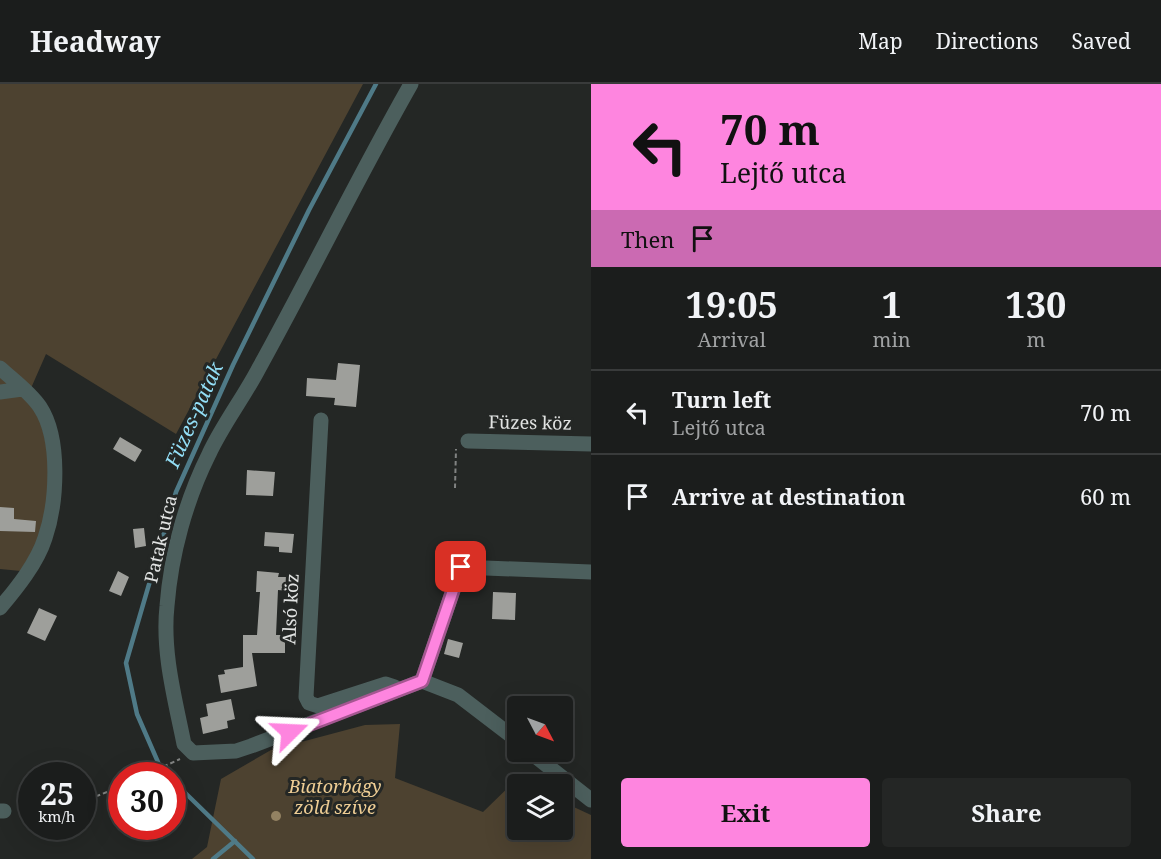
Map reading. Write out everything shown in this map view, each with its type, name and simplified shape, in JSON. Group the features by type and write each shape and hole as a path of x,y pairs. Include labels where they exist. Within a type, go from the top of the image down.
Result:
{"street":[{"name":"Patak utca","path":"401,688 236,751 193,753 184,744 169,668 166,609 186,512 210,452 259,368 411,84"},
{"path":"0,369 40,407 50,429 53,451 53,497 45,540 14,591 0,608"},
{"path":"0,392 22,389"},
{"name":"Alsó köz","path":"321,420 306,697 309,703 318,706 386,684 401,688"},
{"name":"Füzes köz","path":"468,441 591,444"},
{"path":"422,681 461,567 591,572"},
{"path":"401,688 422,681 458,695 507,733"},
{"path":"540,762 551,774"},
{"path":"543,762 591,800"},
{"path":"573,796 591,811"}],"path":[{"path":"455,488 456,448 468,441"}],"green space":[{"path":"0,84 363,84 176,434 46,354 28,395 36,411 47,446 49,503 39,538 21,571 0,569"},
{"name":"Biatorbágy zöld szíve","path":"400,724 395,778 483,812 507,789 507,840 573,840 573,807 591,815 591,859 192,859 207,847 221,779 271,750 365,725"}],"building":[{"path":"338,363 360,365 356,407 334,405 335,398 306,396 307,378 336,380"},
{"path":"120,437 142,450 135,462 113,449"},
{"path":"247,470 275,472 273,496 246,495"},
{"path":"0,507 14,508 14,519 36,521 35,532 0,531"},
{"path":"144,528 146,546 135,548 133,529"},
{"path":"265,532 294,534 292,553 279,552 279,547 264,546"},
{"path":"118,571 129,577 121,596 109,591"},
{"path":"257,571 279,573 278,577 290,577 289,591 278,590 276,635 285,635 285,653 252,653 257,686 221,693 218,675 225,674 224,670 243,667 243,635 257,635 260,592 256,592"},
{"path":"493,592 516,593 515,620 492,619"},
{"path":"39,608 57,616 45,641 27,633"},
{"path":"448,639 463,643 459,658 444,654"},
{"path":"231,699 235,719 227,721 228,728 203,734 200,718 208,716 206,704"}],"waterway":[{"name":"Füzes-patak","path":"158,762 137,714 126,663 176,492 233,365 309,210 376,84"},
{"name":"Füzes-patak","path":"186,794 253,859"},
{"path":"213,859 235,841"}],"route":[{"path":"290,732 422,681 461,567"}]}
